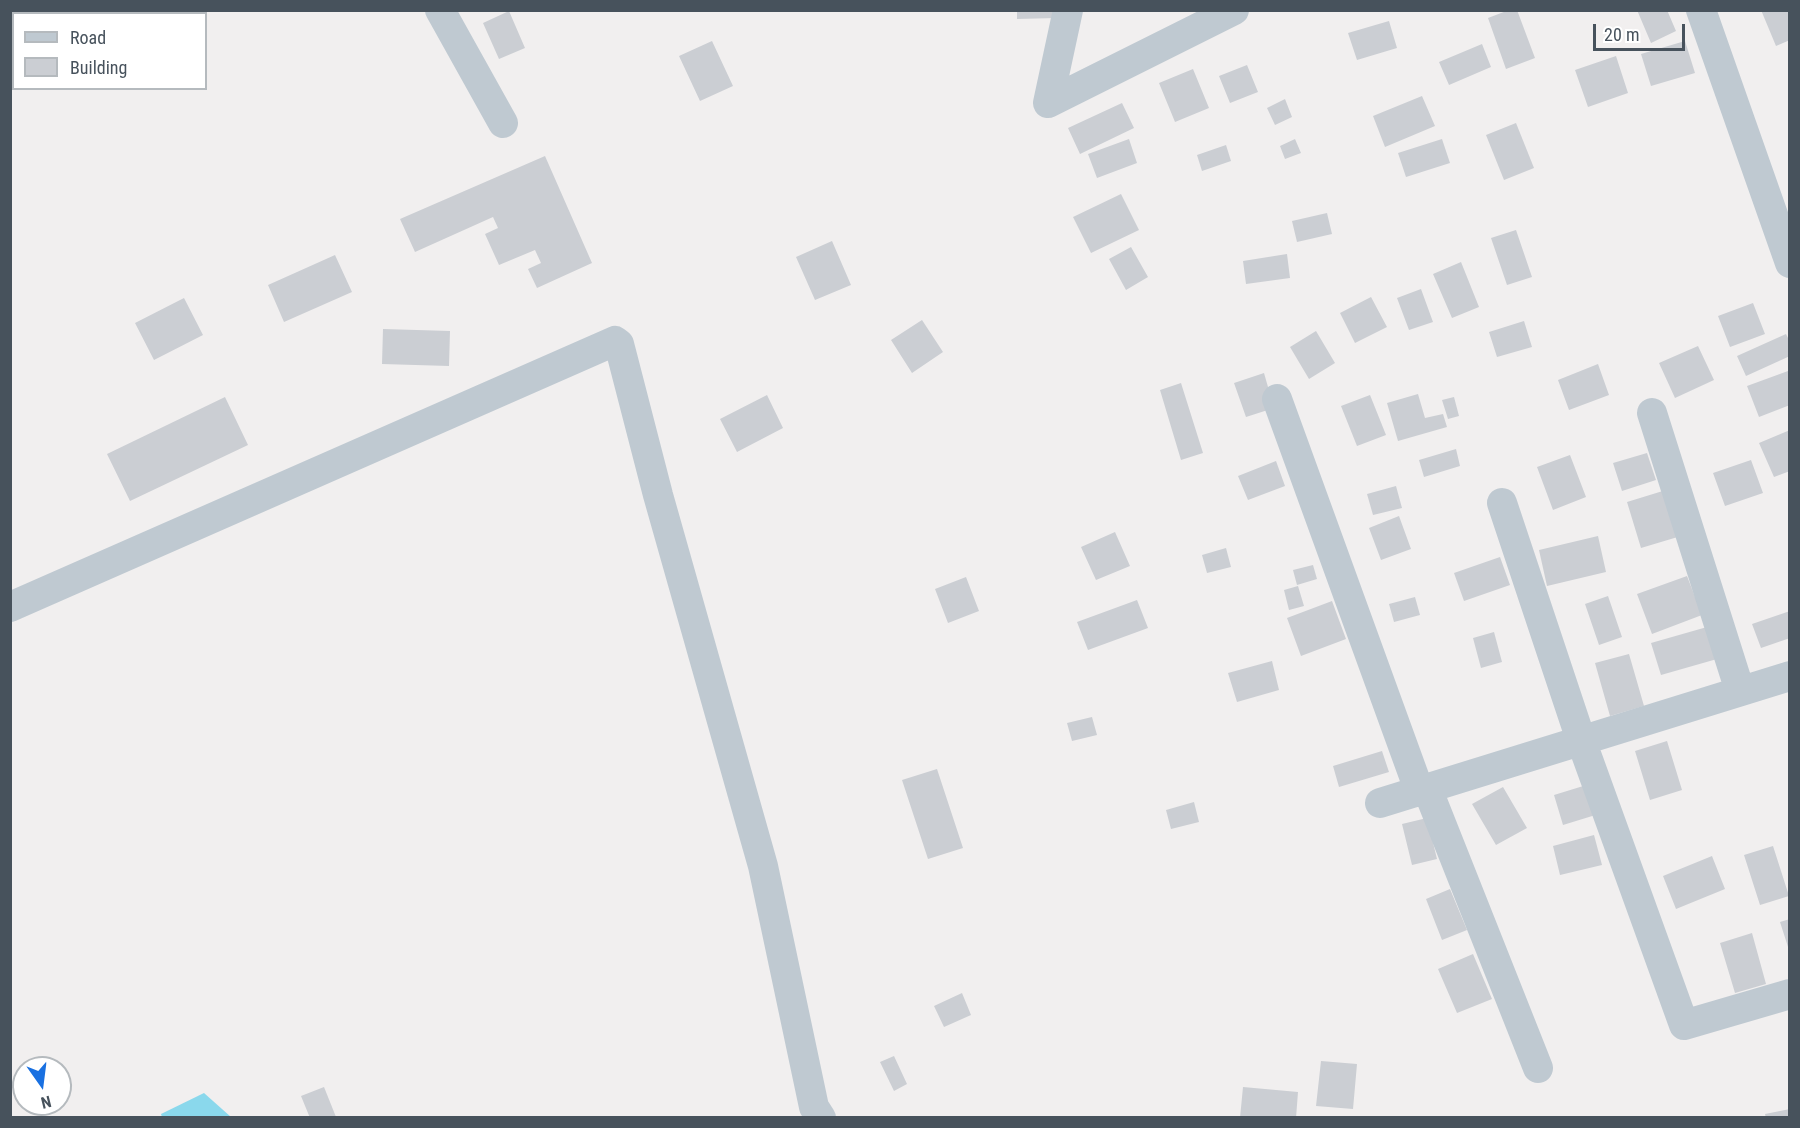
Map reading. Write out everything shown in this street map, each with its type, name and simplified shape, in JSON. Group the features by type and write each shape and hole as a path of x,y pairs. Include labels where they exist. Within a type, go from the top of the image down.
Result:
{"street":[{"path":"1068,10 1048,103 1234,10"},
{"path":"1701,10 1790,263"},
{"path":"443,12 503,123"},
{"path":"10,607 615,341 619,344 658,495 763,866 814,1107 821,1118"},
{"path":"1277,399 1423,789 1538,1068"},
{"path":"1652,413 1740,691"},
{"path":"1502,503 1581,740 1684,1025 1790,994"},
{"path":"1380,803 1790,676"}],"water":[{"path":"204,1093 231,1117 162,1117 161,1114"}],"building":[{"path":"1017,10 1056,10 1056,18 1017,19"},
{"path":"1509,10 1517,10 1535,58 1506,69 1488,18"},
{"path":"1637,10 1667,10 1676,31 1651,43"},
{"path":"1761,10 1790,10 1790,40 1776,46"},
{"path":"509,11 525,48 499,59 483,23"},
{"path":"1389,21 1397,48 1357,60 1348,33"},
{"path":"712,41 733,86 700,101 679,56"},
{"path":"1685,41 1695,73 1651,86 1641,54"},
{"path":"1482,44 1491,67 1449,85 1439,62"},
{"path":"1616,56 1628,93 1588,107 1575,70"},
{"path":"1247,65 1258,92 1230,103 1219,76"},
{"path":"1193,69 1209,108 1175,122 1159,83"},
{"path":"1422,96 1435,126 1385,147 1373,116"},
{"path":"1285,99 1292,117 1275,125 1267,108"},
{"path":"1122,103 1134,128 1080,154 1068,128"},
{"path":"1516,123 1534,168 1504,180 1486,135"},
{"path":"1129,139 1137,163 1097,178 1088,154"},
{"path":"1295,139 1301,153 1285,159 1280,146"},
{"path":"1442,139 1450,163 1406,177 1398,153"},
{"path":"1226,145 1231,161 1202,171 1197,155"},
{"path":"545,156 592,263 537,288 528,269 541,263 535,250 499,265 485,234 498,228 493,217 415,252 400,219"},
{"path":"1121,194 1139,230 1091,253 1073,217"},
{"path":"1327,213 1332,234 1297,242 1292,221"},
{"path":"1516,230 1532,277 1507,285 1491,238"},
{"path":"832,241 851,285 815,300 796,257"},
{"path":"1131,247 1148,277 1126,290 1109,259"},
{"path":"1287,254 1290,278 1246,284 1243,261"},
{"path":"335,255 352,292 284,322 268,285"},
{"path":"1461,262 1479,307 1452,318 1433,274"},
{"path":"1421,289 1433,322 1409,330 1397,298"},
{"path":"1371,297 1387,327 1355,343 1340,313"},
{"path":"184,298 203,335 154,360 135,323"},
{"path":"1753,303 1765,334 1730,347 1718,316"},
{"path":"922,320 943,352 912,373 891,340"},
{"path":"1524,321 1532,347 1497,357 1489,332"},
{"path":"383,329 450,331 449,366 382,364"},
{"path":"1316,331 1335,363 1309,379 1290,347"},
{"path":"1786,334 1790,342 1790,356 1746,376 1737,356"},
{"path":"1698,346 1714,380 1675,398 1659,363"},
{"path":"1598,364 1609,395 1569,410 1558,380"},
{"path":"1788,371 1790,405 1759,417 1747,386"},
{"path":"1264,373 1274,408 1246,417 1234,383"},
{"path":"1181,383 1203,453 1181,460 1160,390"},
{"path":"1418,394 1425,418 1443,414 1447,427 1398,441 1387,403"},
{"path":"767,395 783,428 737,452 720,419"},
{"path":"1370,395 1386,435 1357,446 1341,406"},
{"path":"225,397 248,445 130,501 107,454"},
{"path":"1454,397 1459,416 1448,419 1442,400"},
{"path":"1790,430 1790,471 1774,477 1759,443"},
{"path":"1456,449 1460,466 1424,477 1419,460"},
{"path":"1647,453 1656,480 1622,491 1613,463"},
{"path":"1570,455 1586,497 1553,510 1537,467"},
{"path":"1751,460 1763,493 1725,506 1713,473"},
{"path":"1276,461 1285,486 1248,500 1238,476"},
{"path":"1396,486 1402,508 1373,515 1367,494"},
{"path":"1666,490 1681,536 1641,548 1627,502"},
{"path":"1399,516 1411,549 1381,560 1369,528"},
{"path":"1115,532 1130,566 1096,580 1081,547"},
{"path":"1598,536 1606,572 1547,586 1539,550"},
{"path":"1226,548 1231,567 1207,573 1202,555"},
{"path":"1500,557 1510,585 1464,601 1454,573"},
{"path":"1313,565 1317,579 1297,585 1293,570"},
{"path":"1687,576 1702,615 1652,634 1637,594"},
{"path":"966,577 979,611 948,623 935,589"},
{"path":"1298,586 1304,606 1289,610 1284,590"},
{"path":"1608,596 1622,637 1599,645 1585,604"},
{"path":"1415,597 1420,615 1394,622 1389,604"},
{"path":"1137,600 1148,628 1088,650 1077,622"},
{"path":"1332,601 1346,639 1301,656 1287,618"},
{"path":"1790,611 1790,638 1761,648 1752,624"},
{"path":"1707,627 1717,659 1661,675 1651,643"},
{"path":"1494,632 1502,662 1481,668 1473,638"},
{"path":"1629,654 1644,706 1610,716 1595,663"},
{"path":"1272,661 1279,690 1237,702 1228,673"},
{"path":"1092,717 1097,735 1072,741 1067,723"},
{"path":"1667,741 1682,790 1650,800 1635,751"},
{"path":"1382,751 1389,772 1339,787 1333,766"},
{"path":"937,769 963,848 928,859 902,780"},
{"path":"1593,783 1602,813 1563,825 1554,795"},
{"path":"1503,787 1527,828 1496,845 1472,804"},
{"path":"1194,802 1199,822 1171,829 1166,810"},
{"path":"1427,818 1437,859 1412,865 1402,824"},
{"path":"1594,835 1602,865 1560,875 1553,846"},
{"path":"1773,846 1789,896 1760,905 1744,855"},
{"path":"1712,856 1725,889 1676,909 1663,876"},
{"path":"1450,889 1467,930 1442,940 1426,899"},
{"path":"1790,919 1790,950 1789,950 1780,922"},
{"path":"1752,933 1766,984 1735,993 1720,943"},
{"path":"1473,954 1492,999 1457,1013 1438,969"},
{"path":"962,993 971,1015 944,1027 934,1006"},
{"path":"894,1056 907,1084 894,1091 880,1062"},
{"path":"1321,1061 1357,1064 1353,1109 1316,1106"},
{"path":"324,1087 336,1117 310,1118 301,1096"},
{"path":"1243,1087 1298,1092 1296,1118 1240,1118"},
{"path":"1790,1109 1790,1118 1766,1118 1765,1114"}]}
